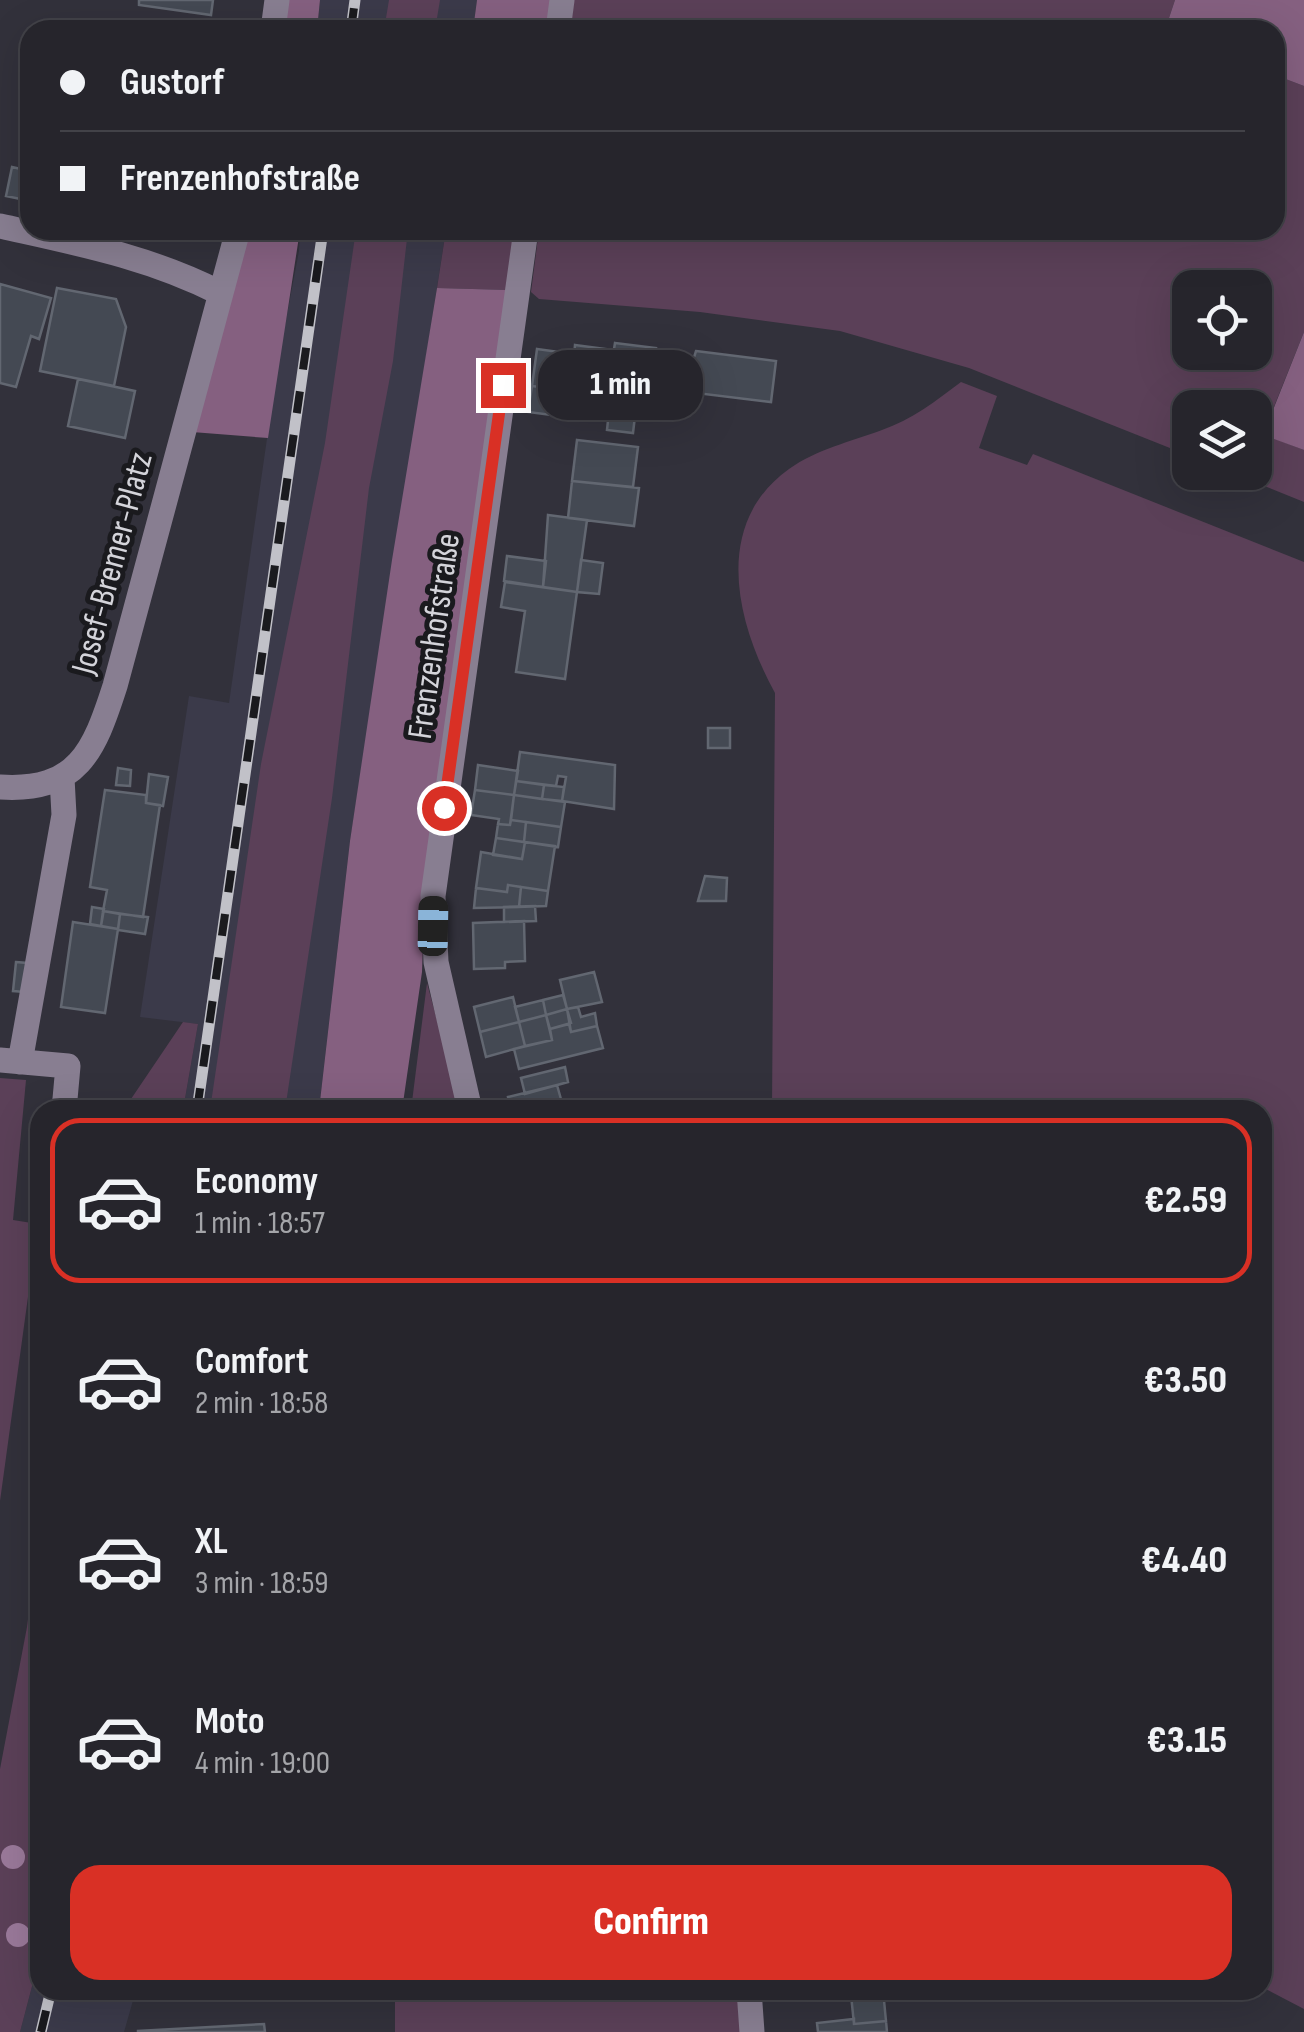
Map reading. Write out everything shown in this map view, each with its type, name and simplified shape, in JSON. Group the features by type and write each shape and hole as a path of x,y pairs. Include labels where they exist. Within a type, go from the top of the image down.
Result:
{"street":[{"path":"60,240 138,258 220,293"},
{"name":"Josef-Bremer-Platz","path":"62,778 88,754 115,686 235,240"},
{"name":"Frenzenhofstraße","path":"468,1100 436,962 434,896 525,240"},
{"path":"0,787 30,787 62,778 64,815 10,1061 68,1066 65,1100"},
{"path":"750,2000 752,2032"}],"shaded area":[{"path":"287,0 320,0 318,20 284,20"},
{"path":"320,0 477,0 474,20 318,20"},
{"path":"389,0 440,0 437,20 386,20"},
{"path":"477,0 552,0 549,20 474,20"},
{"path":"574,0 1175,0 1168,20 571,20"},
{"path":"1175,0 1304,0 1304,86 1285,79 1285,20 1168,20"},
{"path":"1285,79 1304,86 1304,332 1272,412 1272,390 1172,390 1172,449 969,368 840,331 700,312 539,299 531,292 538,240 1285,240"},
{"path":"240,240 298,240 268,438 192,432"},
{"path":"300,240 444,240 350,841 320,1100 185,1100 198,1024 140,1017 189,696 229,703 278,362"},
{"path":"355,240 407,240 393,361 369,488 332,798 287,1100 211,1100 261,764 325,443"},
{"path":"444,240 516,240 508,290 437,288"},
{"path":"437,288 508,290 425,883 422,972 403,1100 320,1100 350,841"},
{"path":"1304,332 1304,450 1272,438 1272,412"},
{"path":"961,382 997,396 979,448 1027,465 1033,454 1304,562 1304,2009 1272,1992 1272,1100 772,1100 775,693 750,636 742,605 740,545 749,517 765,492 789,469 822,451 903,421"},
{"path":"1272,438 1304,450 1304,502 1272,489"},
{"path":"427,983 458,1100 412,1100"},
{"path":"183,1022 198,1024 185,1100 104,1100 131,1099"},
{"path":"0,1078 26,1080 13,1220 30,1223 30,1282 0,1501"},
{"path":"30,1603 30,1994 20,2032 0,2032 0,1769"},
{"path":"30,1994 30,2000 133,2000 124,2032 20,2032"},
{"path":"395,2000 740,2000 742,2032 395,2032"}],"building":[{"path":"139,0 213,0 211,15 139,5"},
{"path":"12,167 20,169 20,199 6,196"},
{"path":"0,284 51,298 39,339 31,336 16,387 0,383"},
{"path":"57,288 116,299 126,327 114,386 40,371"},
{"path":"615,343 656,348 650,401 616,397 621,351 614,349"},
{"path":"575,345 621,351 616,397 571,391"},
{"path":"537,349 574,354 571,391 532,386"},
{"path":"696,351 776,361 771,402 696,393 699,371 690,370"},
{"path":"78,379 135,391 125,438 68,426"},
{"path":"532,386 571,391 568,417 528,412"},
{"path":"616,397 637,399 633,433 607,430 609,411 614,412"},
{"path":"569,406 596,409 595,420 568,416"},
{"path":"577,440 638,447 633,487 572,481"},
{"path":"572,481 639,488 634,526 568,518"},
{"path":"548,515 587,520 577,592 543,587"},
{"path":"507,556 546,561 543,587 504,581"},
{"path":"581,560 603,563 599,594 577,592"},
{"path":"505,582 577,592 565,679 516,672 525,611 501,607"},
{"path":"708,728 730,728 730,748 708,748"},
{"path":"520,752 615,765 614,809 562,801 566,777 558,776 556,786 516,781"},
{"path":"478,765 518,771 514,795 475,790"},
{"path":"118,768 131,770 130,786 116,785"},
{"path":"149,774 168,777 163,806 146,803"},
{"path":"516,781 544,785 542,799 514,795"},
{"path":"544,785 564,787 562,801 542,799"},
{"path":"105,790 146,795 146,803 160,805 143,917 103,911 107,890 90,887"},
{"path":"475,790 514,795 510,825 498,824 499,819 471,815"},
{"path":"514,795 565,802 561,827 511,820"},
{"path":"511,820 526,822 524,842 496,838 498,824 510,825"},
{"path":"526,822 561,827 558,847 524,842"},
{"path":"496,838 525,842 522,859 493,855"},
{"path":"525,842 555,846 548,891 508,885 507,892 476,888 481,852 522,859"},
{"path":"705,876 727,878 726,901 698,901"},
{"path":"508,885 521,887 519,907 474,908 476,888 507,892"},
{"path":"521,887 548,891 546,906 519,907"},
{"path":"535,906 536,921 504,922 504,907"},
{"path":"92,907 104,909 101,926 90,924"},
{"path":"103,911 120,914 118,929 101,926"},
{"path":"120,914 148,917 145,934 118,930"},
{"path":"524,921 525,961 505,962 505,968 474,969 473,923"},
{"path":"73,922 118,929 105,1013 61,1007"},
{"path":"16,962 27,963 25,992 13,991"},
{"path":"594,972 602,1002 567,1009 560,980"},
{"path":"563,995 567,1009 546,1015 543,1000"},
{"path":"513,997 519,1022 480,1032 474,1007"},
{"path":"543,1000 546,1015 519,1022 515,1007"},
{"path":"578,1007 581,1017 595,1013 597,1026 571,1032 567,1009"},
{"path":"567,1009 571,1023 550,1029 546,1015"},
{"path":"546,1015 552,1040 525,1046 519,1022"},
{"path":"519,1022 525,1046 486,1057 480,1032"},
{"path":"569,1024 571,1032 597,1026 603,1048 519,1069 514,1049 552,1040 550,1029"},
{"path":"565,1067 568,1082 525,1094 521,1078"},
{"path":"557,1085 561,1100 509,1100 508,1097"},
{"path":"852,2000 884,2000 886,2021 854,2024"},
{"path":"854,2019 854,2024 886,2021 887,2032 818,2032 817,2023"},
{"path":"264,2024 265,2032 138,2032 138,2031"}],"railway":[{"path":"352,20 355,0"},
{"path":"198,1100 322,240"},
{"path":"41,2032 49,2000"}],"route":[{"path":"444,808 503,385"}]}
